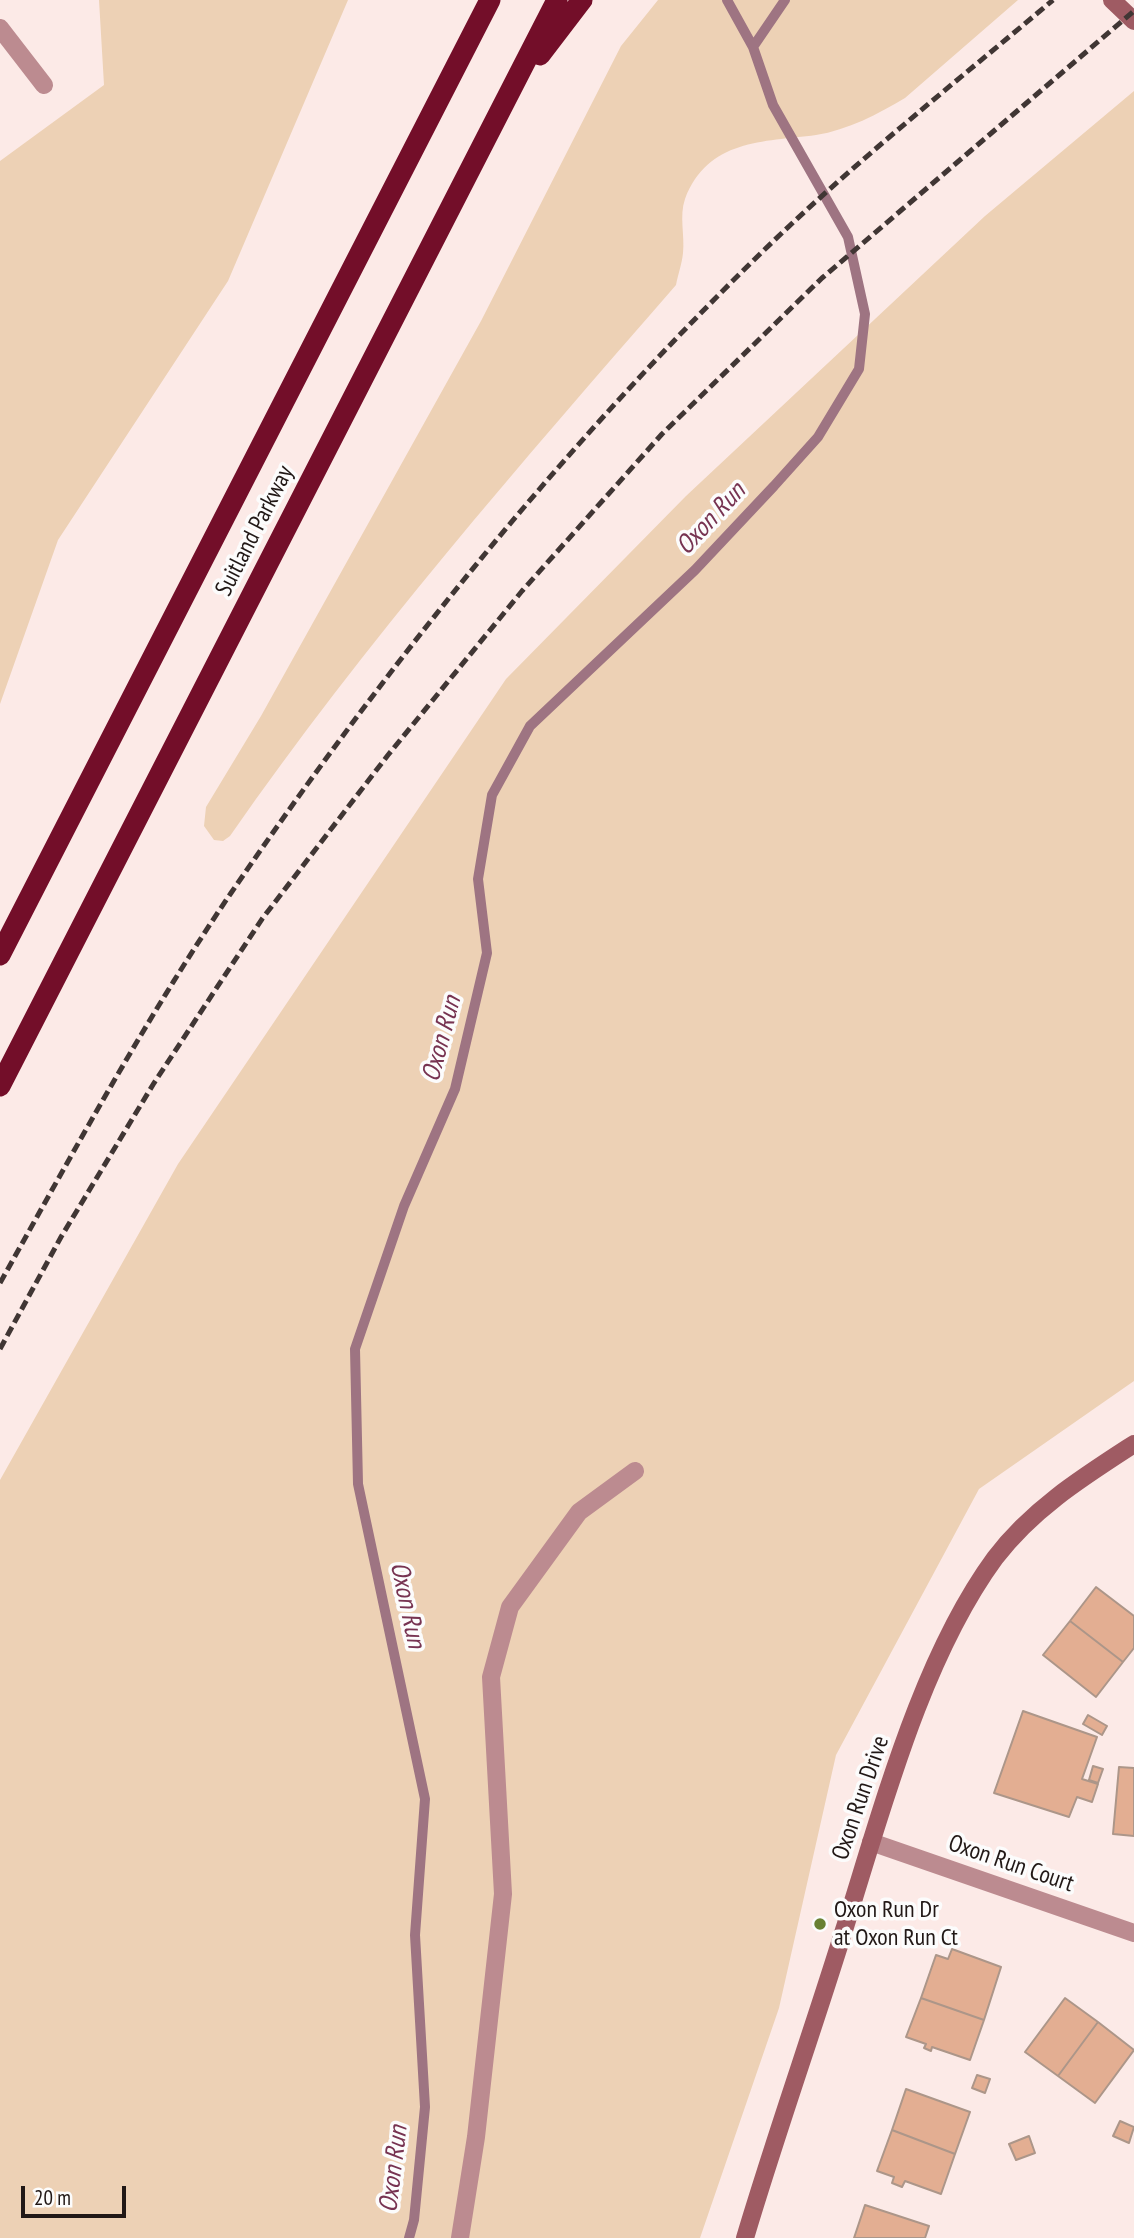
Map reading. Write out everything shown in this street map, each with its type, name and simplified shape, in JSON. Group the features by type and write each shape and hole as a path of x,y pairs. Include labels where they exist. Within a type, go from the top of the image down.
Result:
{"highway":[{"name":"Suitland Parkway","path":"0,955 490,0"},
{"name":"Suitland Parkway","path":"0,1086 557,0"},
{"path":"506,98 582,0"}],"street":[{"path":"1112,0 1134,21"},
{"path":"0,28 44,85"},
{"name":"Oxon Run Drive","path":"746,2238 872,1842 926,1685 962,1608 996,1557 1018,1530 1063,1490 1134,1444"},
{"path":"460,2238 476,2137 503,1894 491,1677 510,1607 579,1512 635,1471"},
{"name":"Oxon Run Court","path":"872,1842 1134,1933"}],"shaded area":[{"path":"99,0 348,0 228,281 58,540 0,704 0,161 104,85"},
{"path":"658,0 1018,0 905,98 884,110 828,133 739,147 708,165 695,179 683,206 683,253 676,285 502,486 390,623 230,836 223,841 214,840 204,826 206,807 261,716 481,321 621,46"},
{"path":"1134,91 1134,1381 979,1489 836,1755 779,2008 700,2238 0,2238 0,1480 178,1164 506,679 686,496 985,216"}],"building":[{"path":"1096,1587 1134,1616 1134,1648 1123,1662 1070,1621"},
{"path":"1070,1621 1123,1662 1096,1697 1043,1655"},
{"path":"1023,1711 1097,1737 1082,1779 1098,1784 1092,1802 1077,1797 1069,1817 994,1793"},
{"path":"1088,1715 1107,1726 1102,1735 1083,1724"},
{"path":"1093,1766 1103,1769 1098,1783 1089,1780"},
{"path":"1119,1767 1134,1768 1134,1836 1113,1834"},
{"path":"952,1949 1001,1967 984,2020 921,1998 936,1955 948,1959"},
{"path":"921,1998 984,2020 970,2060 932,2047 931,2051 924,2048 926,2044 906,2037"},
{"path":"1065,1998 1098,2022 1058,2076 1025,2052"},
{"path":"1098,2022 1134,2050 1095,2103 1058,2076"},
{"path":"977,2075 990,2079 985,2093 972,2088"},
{"path":"906,2089 970,2112 955,2154 892,2130"},
{"path":"1120,2121 1134,2127 1129,2143 1113,2136"},
{"path":"892,2130 955,2154 941,2194 905,2181 902,2187 892,2183 894,2177 877,2171"},
{"path":"1029,2136 1035,2153 1016,2160 1009,2144"},
{"path":"865,2205 929,2226 925,2238 854,2238"}],"waterway":[{"name":"Oxon Run","path":"409,2238 414,2220 425,2107 415,1935 425,1799 358,1484 355,1349 404,1206 455,1089 487,953 478,879 492,795 530,726 695,570 774,486 818,437 859,369 865,314 848,237 773,105 753,47 727,0"},
{"path":"753,47 785,0"}],"railway":[{"path":"0,1283 140,1037 231,893 357,717 491,547 633,384 785,230 883,142 1053,0"},
{"path":"0,1349 61,1237 154,1083 262,919 388,755 522,591 662,434 822,278 1134,11"}],"place":[{"name":"Oxon Run Dr at Oxon Run Ct","path":"820,1924"}]}
